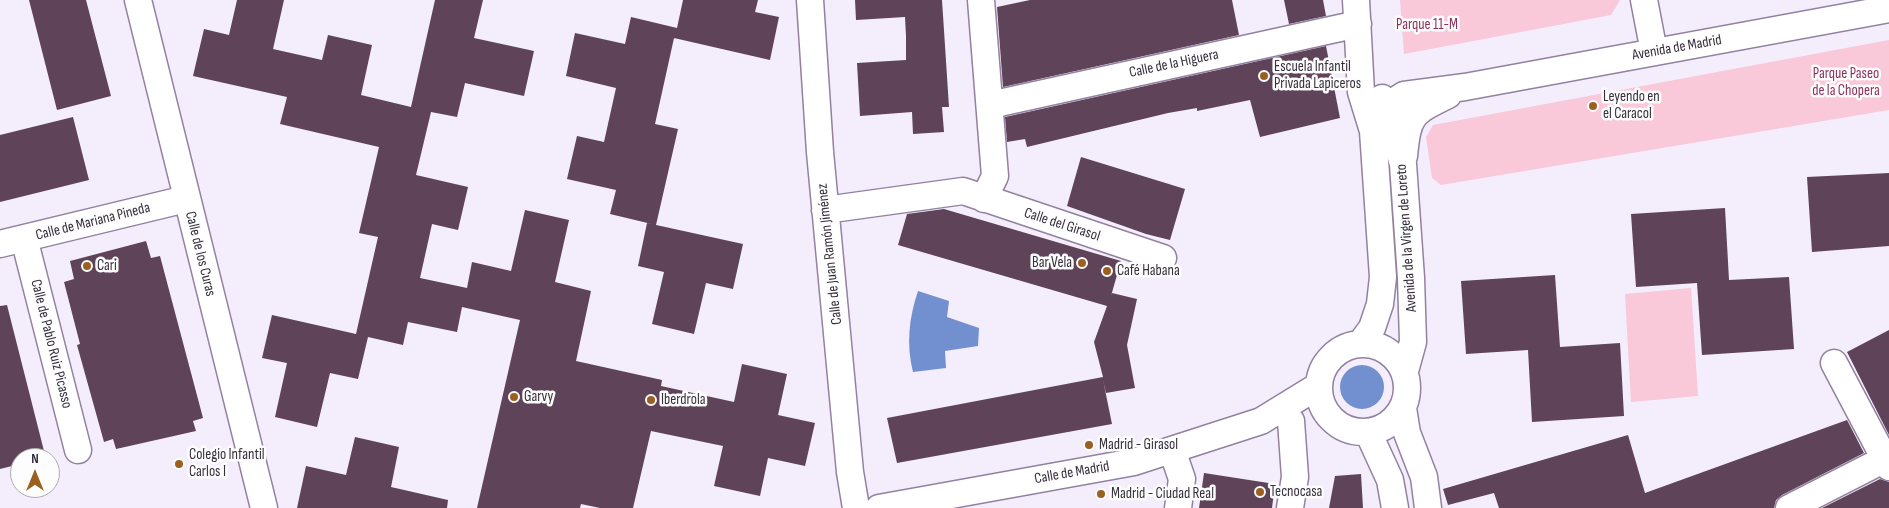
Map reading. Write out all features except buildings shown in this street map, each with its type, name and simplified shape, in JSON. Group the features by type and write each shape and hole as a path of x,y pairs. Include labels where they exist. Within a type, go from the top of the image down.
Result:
{"street":[{"name":"Calle de los Curas","path":"138,0 188,209 264,508"},
{"name":"Calle de Juan Ramón Jiménez","path":"810,0 825,210 850,472 856,508"},
{"path":"825,210 973,195 995,176 981,0"},
{"path":"1644,0 1654,52"},
{"name":"Avenida de Madrid","path":"1387,106 1404,95 1465,87 1889,9"},
{"name":"Calle de la Higuera","path":"990,105 1357,12"},
{"name":"Avenida de la Virgen de Loreto","path":"1357,12 1360,92 1373,131 1383,277 1380,304 1372,328 1361,343"},
{"name":"Avenida de la Virgen de Loreto","path":"1359,58 1387,106 1403,164 1413,334 1405,371"},
{"name":"Avenida de Madrid","path":"1403,164 1407,126 1421,108 1465,87"},
{"path":"1373,131 1387,106"},
{"name":"Calle del Girasol","path":"973,195 1163,258"},
{"name":"Calle de Mariana Pineda","path":"12,241 188,209"},
{"name":"Calle de Pablo Ruiz Picasso","path":"12,241 78,450"},
{"path":"1361,343 1374,344 1388,351 1398,360 1405,371 1408,383 1407,397 1403,408 1394,420 1383,428 1368,432 1352,431 1339,426 1327,414 1320,400 1318,386 1322,370 1332,355 1345,347 1361,343"},
{"path":"1789,508 1888,461 1834,362"},
{"name":"Calle de Madrid","path":"879,508 1134,462 1261,421 1318,386"},
{"path":"1403,408 1407,434 1424,477 1428,508"},
{"name":"Calle de Madrid","path":"1261,421 1291,421 1327,414"},
{"path":"1290,508 1295,477 1295,450 1291,421"},
{"path":"1368,432 1390,480 1396,508"},
{"path":"1172,450 1182,479 1178,508"}],"green space":[{"name":"Parque 11-M","path":"1400,0 1620,0 1611,15 1404,54"},
{"name":"Parque Paseo de la Chopera","path":"1889,40 1889,110 1441,185 1432,178 1426,137 1433,125"},
{"path":"1691,288 1698,396 1631,402 1625,294"}],"water":[{"path":"918,291 949,301 947,317 979,328 978,346 945,351 946,368 913,372 909,331"},
{"path":"1362,365 1374,369 1380,375 1384,387 1380,399 1374,405 1362,409 1350,405 1344,399 1340,387 1344,375 1350,369"}],"place":[{"name":"Escuela Infantil Privada Lapiceros","path":"1264,76"},
{"name":"Leyendo en el Caracol","path":"1593,106"},
{"name":"Bar Vela","path":"1082,263"},
{"name":"Cari","path":"87,266"},
{"name":"Café Habana","path":"1107,271"},
{"name":"Garvy","path":"514,397"},
{"name":"Iberdrola","path":"651,400"},
{"name":"Madrid - Girasol","path":"1089,445"},
{"name":"Colegio Infantil Carlos I","path":"179,464"},
{"name":"Tecnocasa","path":"1260,492"},
{"name":"Madrid - Ciudad Real","path":"1101,494"}]}
